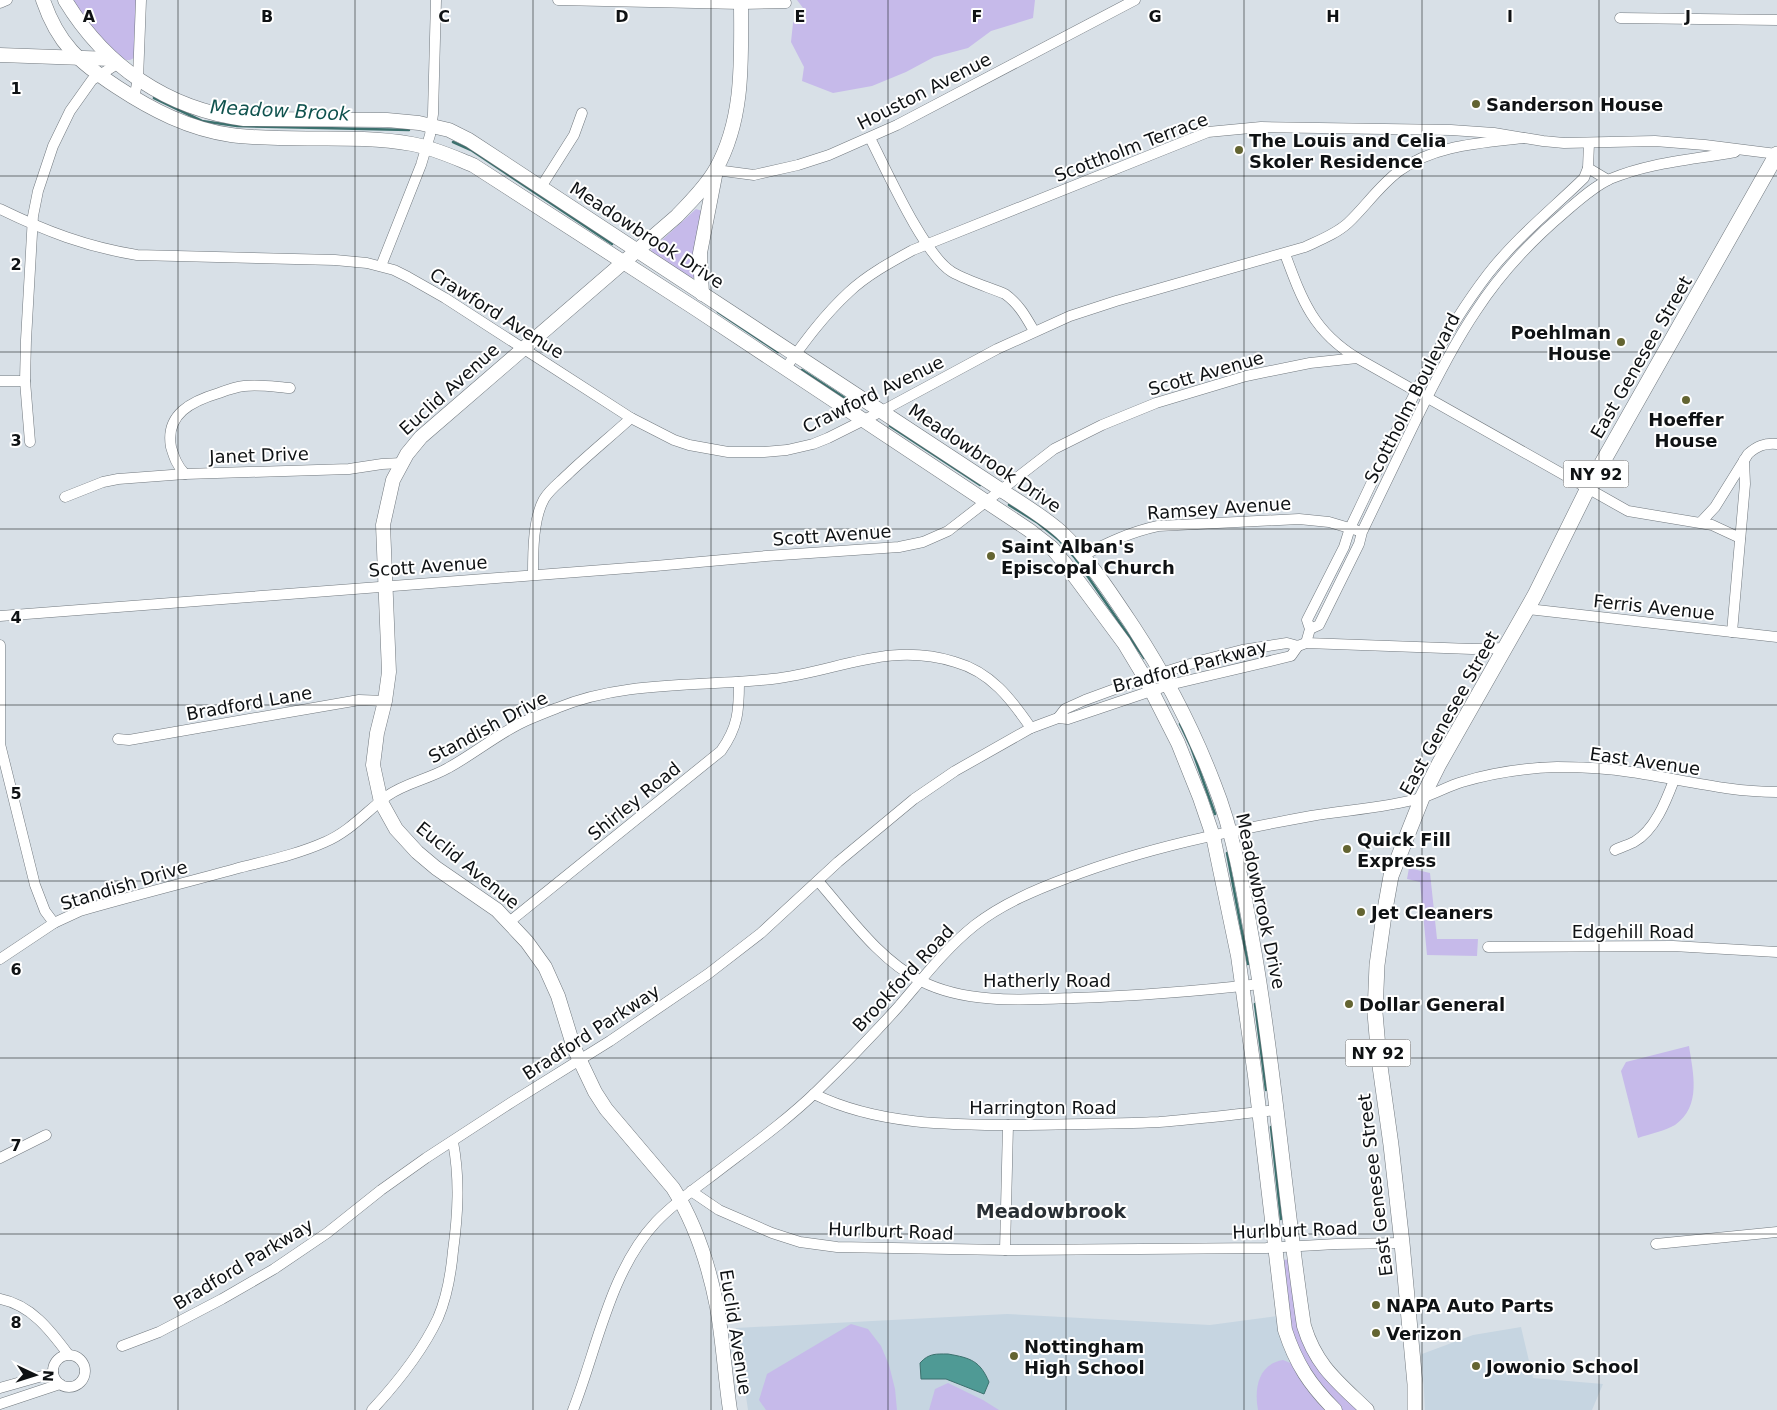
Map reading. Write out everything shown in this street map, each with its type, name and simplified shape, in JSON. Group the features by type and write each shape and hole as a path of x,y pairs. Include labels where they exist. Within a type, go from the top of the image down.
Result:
{"main road":[{"name":"East Genesee Street","path":"1415,1410 1415,1384 1402,1243 1391,1145 1378,1059 1376,992 1384,916 1391,876 1422,798 1439,764 1528,609 1588,488 1777,154"}],"street":[{"path":"0,3 7,0"},
{"name":"Meadowbrook Drive","path":"43,0 60,38 78,58 99,75 134,98 175,120 198,128 229,135 399,142 437,150 473,166 986,501 1052,548 1068,566 1124,643 1178,743 1200,798 1212,836 1233,927 1259,1112 1285,1330 1292,1351 1310,1382 1335,1410"},
{"name":"Meadowbrook Drive","path":"65,0 79,22 114,61 138,79 183,104 221,116 244,118 387,120 432,125 449,130 469,140 882,411 1040,516 1062,533 1111,595 1162,672 1194,736 1215,785 1229,832 1246,906 1260,984 1269,1042 1304,1326 1318,1360 1330,1376 1367,1410"},
{"path":"134,98 138,79 141,0"},
{"path":"381,266 421,166 432,125 436,0"},
{"path":"558,0 786,3"},
{"name":"Houston Avenue","path":"716,170 754,175 798,165 829,155 870,138 1135,0"},
{"name":"Euclid Avenue","path":"702,294 700,253 716,170 731,134 738,102 740,86 741,2"},
{"path":"1620,18 1777,20"},
{"path":"0,55 114,61"},
{"path":"30,442 25,381 26,340 33,225 38,191 53,146 70,111 86,86 114,61"},
{"path":"541,187 574,135 582,113"},
{"name":"Scottholm Terrace","path":"785,369 814,328 850,291 882,268 913,250 1208,132 1261,127 1442,130 1494,133 1543,141 1588,143"},
{"path":"870,138 927,244 940,262 952,272 1005,294 1024,313 1034,331"},
{"name":"Crawford Avenue","path":"0,209 33,225 74,240 98,248 137,255 335,260 381,266 408,277 445,298 631,418 674,440 689,446 728,452 764,452 787,450 828,438 997,349 1070,316 1305,247 1332,234 1347,223 1377,190 1400,170 1445,149 1523,138"},
{"name":"Scottholm Boulevard","path":"1588,143 1655,142 1706,145 1777,154"},
{"path":"1588,143 1588,168 1608,180"},
{"name":"Scottholm Boulevard","path":"1302,645 1310,629 1319,625 1359,544 1362,532 1451,351 1476,310 1497,282 1543,231 1592,190 1608,180 1643,167 1745,150"},
{"name":"Scottholm Boulevard","path":"1310,629 1307,620 1344,547 1350,528 1448,330 1488,274 1525,231 1584,178 1588,168"},
{"name":"Euclid Avenue","path":"716,170 702,190 677,216 421,437 406,454 393,480 383,525 389,672 373,765 381,802 396,829 417,852 436,868 498,910 527,942 544,967 558,996 579,1060 595,1092 606,1109 673,1188 686,1196 687,1212 706,1263 717,1306 730,1410"},
{"path":"1285,254 1301,297 1312,316 1332,341 1357,358 1633,513 1701,522 1723,528 1740,538"},
{"name":"Scott Avenue","path":"0,616 533,574 899,548 923,542 948,531 1054,448 1102,425 1156,403 1246,376 1310,363 1357,358"},
{"path":"0,381 25,381"},
{"path":"185,474 179,468 173,456 170,440 175,420 181,411 192,403 237,387 290,388"},
{"path":"533,574 533,547 543,501 551,490 591,452 631,418"},
{"path":"1701,522 1715,507 1744,460 1755,448 1764,444 1777,444"},
{"path":"1732,632 1745,484 1744,460"},
{"name":"Janet Drive","path":"66,497 103,482 118,479 185,474 349,469 402,463"},
{"name":"Ramsey Avenue","path":"1082,556 1116,538 1138,530 1158,526 1300,518 1329,522 1362,532"},
{"name":"Ferris Avenue","path":"1528,609 1777,637"},
{"name":"Bradford Parkway","path":"1058,718 1065,709 1144,678 1242,650 1287,643 1302,645 1472,649 1505,648"},
{"path":"0,645 0,744 35,885 45,911 54,923"},
{"name":"Bradford Parkway","path":"122,1346 159,1332 274,1269 327,1233 381,1190 426,1158 512,1102 610,1042 708,974 761,933 838,862 914,799 955,771 1031,728 1058,718 1068,719 1168,685 1291,656 1302,645"},
{"name":"Standish Drive","path":"0,959 54,923 80,911 286,855 326,842 346,830 389,795 447,769 518,725 580,700 624,690 775,679 870,658 902,654 920,655 955,662 986,676 1012,700 1031,728"},
{"name":"Shirley Road","path":"509,922 721,751 731,737 737,723 739,682"},
{"name":"Bradford Lane","path":"118,740 129,740 360,700 385,701"},
{"name":"East Avenue","path":"1422,798 1459,783 1482,777 1556,767 1605,768 1735,791 1777,792"},
{"path":"1615,850 1634,842 1647,830 1665,804 1674,780"},
{"name":"Brookford Road","path":"573,1410 615,1286 638,1245 655,1222 814,1094 878,1030 952,947 976,925 1005,906 1043,887 1091,869 1229,832 1422,798"},
{"name":"Hatherly Road","path":"818,881 871,942 894,964 921,981 945,990 976,997 1020,999 1126,996 1260,984"},
{"name":"Edgehill Road","path":"1488,947 1673,946 1777,952"},
{"name":"Harrington Road","path":"814,1094 838,1105 864,1113 933,1123 1008,1125 1160,1122 1276,1110"},
{"path":"1005,1250 1008,1125"},
{"path":"0,1158 46,1134"},
{"path":"372,1410 418,1353 429,1336 444,1300 451,1268 458,1214 459,1182 453,1142"},
{"name":"Hurlburt Road","path":"686,1196 772,1234 800,1242 867,1249 1276,1248 1336,1244 1402,1243"},
{"path":"1656,1244 1777,1232"},
{"path":"0,1300 24,1308 35,1316 47,1327 68,1354 80,1358 85,1366 85,1374 81,1382 73,1386 60,1384 0,1404"},
{"path":"60,1384 53,1373 55,1363 68,1354"},
{"path":"0,1388 53,1373"}],"shaded area":[{"path":"72,0 138,0 134,58 126,60 106,46 88,28"},
{"path":"797,0 1035,0 1033,18 991,31 968,48 934,57 906,72 872,86 833,93 802,81 804,67 791,42 793,23 803,8"},
{"path":"696,209 702,211 695,277 690,279 653,254 651,250"},
{"path":"1409,868 1430,873 1437,939 1478,939 1477,956 1427,955 1420,882 1407,879"},
{"path":"1689,1046 1694,1088 1689,1108 1684,1117 1675,1125 1638,1138 1621,1071 1626,1062"},
{"path":"1289,1259 1300,1319 1361,1410 1341,1410 1319,1387 1293,1342 1284,1260"},
{"name":"Nottingham High School","path":"1007,1314 1210,1325 1277,1316 1284,1349 1293,1364 1330,1410 748,1410 736,1328"},
{"path":"851,1324 868,1329 881,1346 889,1365 895,1389 897,1410 766,1410 759,1400 767,1374"},
{"name":"Jowonio School","path":"1521,1327 1533,1378 1603,1384 1592,1410 1425,1410 1422,1354 1473,1335"},
{"path":"948,1354 969,1359 982,1369 989,1382 984,1394 946,1379 921,1379 920,1363 926,1357"},
{"path":"1283,1360 1293,1364 1330,1410 1258,1410 1258,1386 1263,1372 1275,1362"},
{"path":"948,1383 999,1410 929,1410 935,1389"}],"waterway":[{"name":"Meadow Brook","path":"154,98 202,121 237,126 409,130"},
{"name":"Meadow Brook","path":"453,142 471,150 612,244"},
{"name":"Meadow Brook","path":"718,312 778,352"},
{"name":"Meadow Brook","path":"802,370 854,404"},
{"name":"Meadow Brook","path":"890,426 980,485"},
{"name":"Meadow Brook","path":"1009,505 1038,523 1059,540 1075,558 1144,658"},
{"name":"Meadow Brook","path":"1180,724 1191,747 1215,814"},
{"name":"Meadow Brook","path":"1227,853 1248,964"},
{"name":"Meadow Brook","path":"1255,1004 1266,1090"},
{"name":"Meadow Brook","path":"1271,1127 1281,1219"}],"place":[{"name":"Sanderson House","path":"1476,104"},
{"name":"The Louis and Celia Skoler Residence","path":"1239,150"},
{"name":"Poehlman House","path":"1621,342"},
{"name":"Hoeffer House","path":"1686,400"},
{"name":"Saint Alban's Episcopal Church","path":"991,556"},
{"name":"Quick Fill Express","path":"1347,849"},
{"name":"Jet Cleaners","path":"1361,912"},
{"name":"Dollar General","path":"1349,1004"},
{"name":"NAPA Auto Parts","path":"1376,1305"},
{"name":"Verizon","path":"1376,1333"},
{"name":"Nottingham High School","path":"1014,1356"},
{"name":"Jowonio School","path":"1476,1366"}],"district":[{"name":"Meadowbrook","path":"1051,1211"}]}
